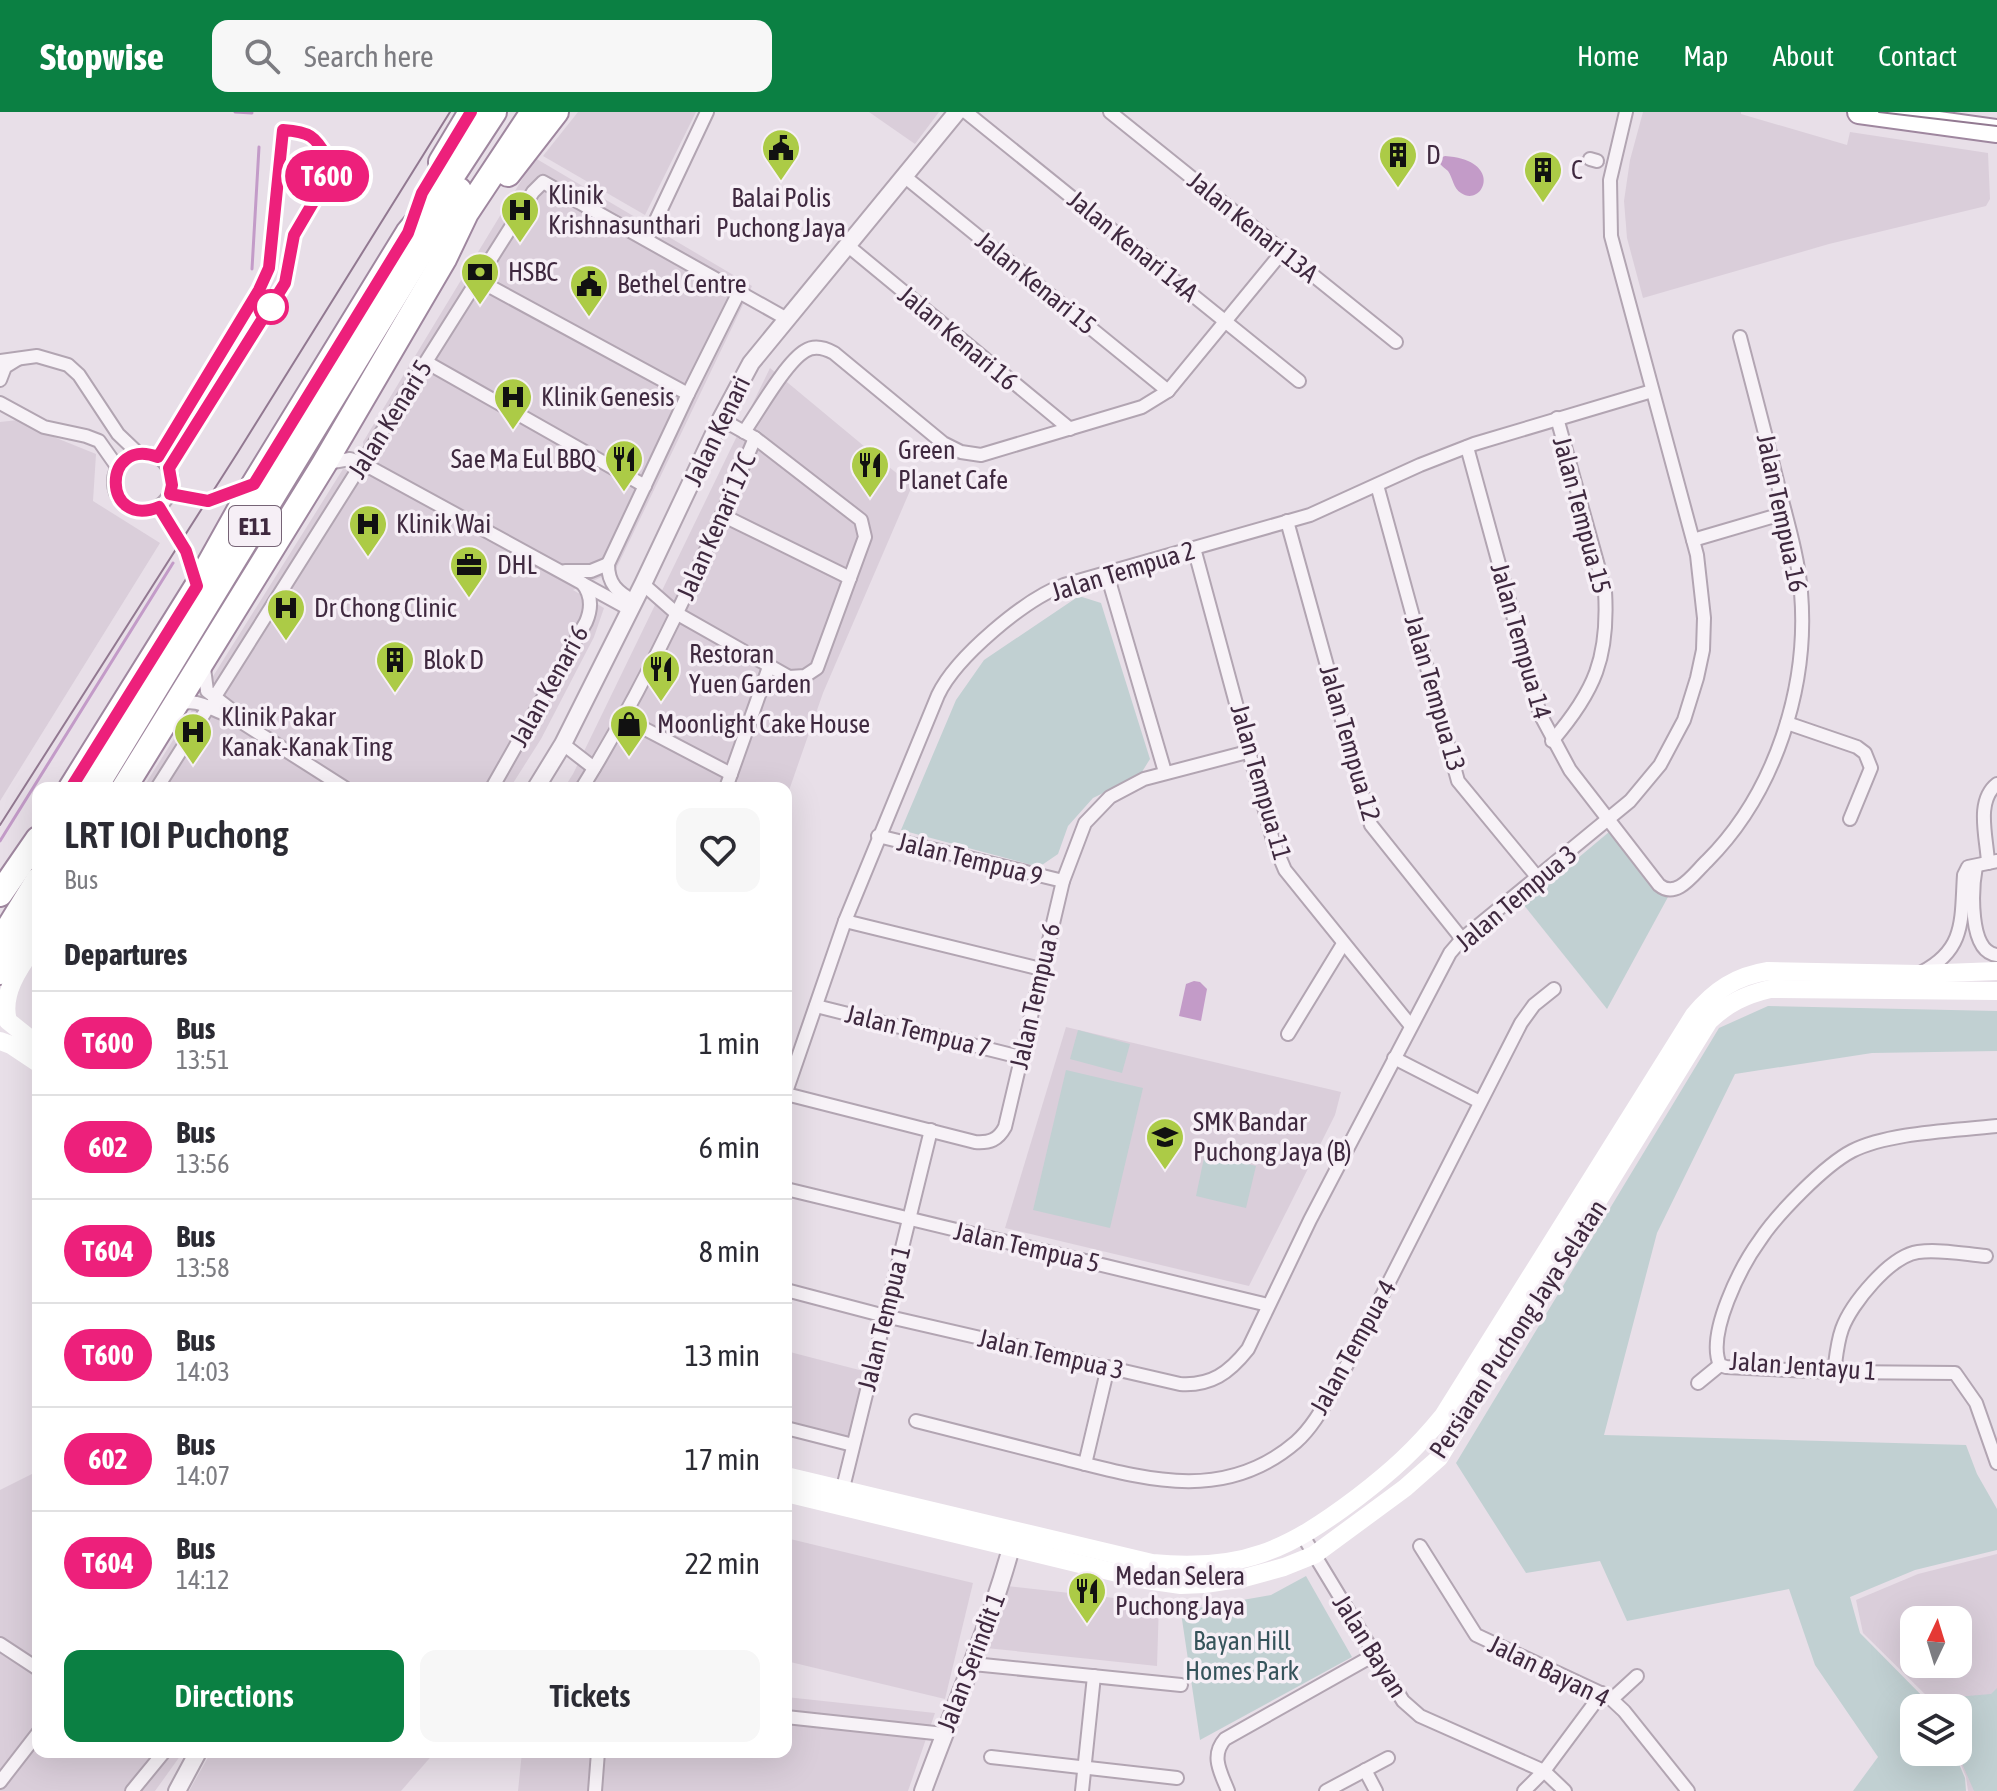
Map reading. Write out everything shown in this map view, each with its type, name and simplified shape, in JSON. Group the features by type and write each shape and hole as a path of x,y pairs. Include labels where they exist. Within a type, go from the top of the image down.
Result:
{"highway":[{"path":"408,233 422,193 471,112"},
{"name":"E11","path":"75,782 197,586 254,484 408,233 441,193 494,112"},
{"path":"128,782 324,464 444,259 515,123 533,112"},
{"path":"444,259 556,112"},
{"path":"1859,112 1997,131"},
{"name":"E11","path":"99,782 415,264 515,123"},
{"path":"0,894 32,848"},
{"path":"0,942 32,890"},
{"path":"0,972 32,926"}],"main road":[{"path":"32,950 11,980 3,1000 8,1021 32,1040"},
{"name":"Persiaran Puchong Jaya Selatan","path":"1013,1541 1152,1563 1209,1565 1241,1560 1290,1543 1317,1528 1415,1450 1443,1416 1706,1000 1744,975 1768,971 1919,974 1997,971"},
{"name":"Persiaran Puchong Jaya Selatan","path":"792,1478 840,1498 1013,1541 1146,1580 1181,1585 1244,1578 1314,1555 1405,1488 1439,1458 1709,1021 1727,1004 1770,989 1997,991"},
{"path":"0,1041 32,1060"},
{"name":"Persiaran Puchong Jaya Selatan","path":"792,1494 840,1498"}],"street":[{"path":"707,112 647,239 787,319"},
{"name":"Jalan Kenari","path":"540,782 563,744 633,606 721,419 751,363 957,112"},
{"name":"Jalan Kenari 14A","path":"966,112 1299,381"},
{"name":"Jalan Kenari 13A","path":"1110,112 1396,342"},
{"name":"Jalan Tempua 3","path":"792,1292 1180,1384 1209,1382 1219,1378 1248,1349 1444,963 1462,939 1630,801 1660,765 1690,704 1703,650 1704,618 1693,540 1611,236 1608,214 1610,180 1626,112"},
{"name":"Jalan Kenari 15","path":"904,176 1168,391"},
{"name":"Jalan Kenari 5","path":"161,782 533,192 543,182 647,239"},
{"name":"Jalan Kenari 16","path":"847,245 1070,429"},
{"path":"1070,429 1142,407 1168,391 1283,251"},
{"path":"478,280 688,394"},
{"path":"633,606 610,581 608,564 740,290"},
{"name":"Jalan Tempua 16","path":"1610,819 1659,885 1665,890 1681,887 1716,852 1747,811 1787,723 1797,673 1801,616 1796,553 1740,337"},
{"name":"Jalan Kenari 17C","path":"586,782 624,718 676,613 722,515 750,435 802,352 826,348 834,353 943,443 961,452 981,455 1070,429"},
{"path":"0,361 37,356 68,365 79,375 118,434 139,454"},
{"path":"0,380 5,367 19,359"},
{"path":"426,362 645,486"},
{"name":"Jalan Tempua 2","path":"792,1076 845,921 944,683 962,661 1044,594 1064,585 1310,515 1467,447 1652,391"},
{"path":"0,394 4,406 44,427 99,441 118,468"},
{"name":"Jalan Tempua 15","path":"1552,741 1585,700 1597,675 1607,616 1605,591 1557,418"},
{"path":"643,584 676,613 769,667 796,678 817,668 865,537 861,520 750,435 721,419"},
{"name":"Jalan Tempua 14","path":"1467,447 1540,714 1570,770 1610,819"},
{"path":"149,454 164,462 172,477 170,494 159,507 143,511 127,506 120,500 115,484 118,468 131,456 149,454"},
{"path":"324,464 350,459 362,463 581,582 633,606"},
{"path":"170,494 208,501 254,484"},
{"name":"Jalan Tempua 13","path":"1377,485 1458,781 1538,878"},
{"path":"159,507 186,551 197,586"},
{"path":"1693,540 1785,513"},
{"path":"722,515 850,578"},
{"name":"Jalan Tempua 12","path":"1287,521 1371,825 1462,939"},
{"name":"Jalan Tempua 11","path":"1194,548 1274,844 1285,870 1411,1026"},
{"path":"562,571 591,571 608,564"},
{"path":"1107,574 1165,772"},
{"name":"Jalan Kenari 6","path":"495,782 589,616 589,593 581,582"},
{"path":"204,655 204,684 211,702 222,714 232,716 336,782"},
{"path":"728,782 769,667"},
{"path":"171,709 190,701 211,702"},
{"path":"624,718 731,774"},
{"path":"1787,723 1857,747 1865,753 1871,768 1850,819"},
{"path":"563,744 594,768"},
{"name":"Jalan Tempua 6","path":"792,1095 975,1142 993,1141 1000,1136 1005,1127 1063,881 1078,839 1096,810 1124,788 1165,772 1251,751"},
{"path":"1997,784 1988,793 1984,804 1987,863 1973,881 1976,929 1981,947 1989,954 1997,955"},
{"name":"Jalan Tempua 9","path":"878,836 1063,881"},
{"path":"1919,974 1935,965 1953,947 1960,931 1964,875 1968,867 1987,863"},
{"path":"845,921 1041,969"},
{"path":"1288,1034 1343,944"},
{"name":"Jalan Tempua 4","path":"916,1421 1163,1481 1215,1480 1251,1470 1276,1457 1298,1440 1338,1382 1521,1023 1534,1005 1554,989"},
{"name":"Jalan Tempua 7","path":"816,1006 1020,1057"},
{"path":"1394,1058 1480,1102"},
{"name":"Jalan Jentayu 1","path":"1997,1126 1878,1141 1850,1152 1821,1175 1760,1239 1735,1283 1716,1343 1720,1365 1834,1372 1955,1373 1976,1403 1997,1463"},
{"name":"Jalan Tempua 1","path":"840,1498 931,1130"},
{"name":"Jalan Tempua 5","path":"792,1190 1268,1305"},
{"path":"1834,1372 1841,1331 1852,1309 1892,1263 1920,1252 1986,1256"},
{"path":"1698,1383 1720,1365"},
{"path":"1085,1464 1108,1367"},
{"path":"792,1430 853,1445"},
{"name":"Jalan Bayan","path":"1303,1536 1403,1701 1420,1716 1544,1771 1565,1791"},
{"name":"Jalan Serindit 1","path":"923,1791 973,1664 1013,1541"},
{"name":"Jalan Bayan 4","path":"1420,1546 1476,1635 1607,1696 1624,1711 1688,1791"},
{"path":"0,1644 32,1664"},
{"path":"1228,1791 1217,1755 1225,1739 1374,1655"},
{"path":"973,1664 1181,1685"},
{"path":"1082,1791 1094,1676"},
{"path":"1524,1791 1607,1696 1637,1676"},
{"path":"792,1718 944,1734"},
{"path":"0,1782 32,1741"},
{"path":"991,1757 1177,1778"},
{"path":"132,1791 159,1758"},
{"path":"179,1790 195,1758"},
{"path":"595,1791 598,1758"},
{"path":"1326,1791 1388,1758"},
{"path":"1365,1770 1376,1791"}],"shaded area":[{"path":"578,112 696,112 645,215 543,156"},
{"path":"869,112 939,112 915,144"},
{"path":"1643,112 1741,112 1847,145 1850,132 1988,153 1990,199 1986,206 1829,244 1643,298 1627,238 1624,201 1630,160"},
{"path":"1445,156 1464,159 1482,173 1484,182 1476,194 1469,196 1456,188 1448,171 1439,162"},
{"path":"535,158 752,286 615,571 573,590 604,608 594,637 541,739 514,782 147,782 343,469 367,472 363,442"},
{"path":"770,368 912,486 823,693 792,782 568,782"},
{"path":"27,419 39,431 96,454 93,501 160,543 0,801 0,422"},
{"path":"1194,981 1207,989 1201,1021 1179,1016 1186,984"},
{"name":"SMK Bandar Puchong Jaya (B)","path":"1066,1027 1341,1092 1335,1115 1249,1286 1005,1228"},
{"path":"792,1353 867,1372 850,1440 792,1426"},
{"path":"32,1474 32,1758 179,1758 155,1791 0,1791 0,1490"},
{"path":"792,1539 973,1583 945,1699 792,1662"},
{"path":"1997,1554 1997,1791 1968,1791 1962,1766 1972,1766 1972,1694 1925,1694 1909,1678 1972,1678 1972,1606 1900,1606 1900,1669 1863,1633 1856,1600 1918,1574"},
{"path":"1007,1586 1159,1603 1157,1666 986,1648"},
{"path":"792,1698 935,1713 908,1791 518,1791 521,1758 792,1758"},
{"path":"208,1758 430,1758 401,1791 189,1791"}],"green space":[{"path":"1079,596 1101,603 1150,759 1140,775 1093,798 1068,826 1058,854 1039,867 901,830 956,700 984,660"},
{"path":"1609,832 1668,897 1607,1009 1523,904"},
{"path":"1768,1006 1997,1011 1997,1051 1872,1053 1735,1074 1657,1233 1604,1435 1966,1445 1977,1474 1997,1509 1997,1550 1915,1570 1850,1597 1860,1633 1900,1674 1900,1678 1904,1678 1920,1694 1900,1694 1900,1766 1960,1766 1966,1791 1853,1791 1878,1757 1815,1665 1789,1589 1627,1621 1600,1561 1526,1573 1456,1463 1719,1028"},
{"path":"1078,1030 1130,1044 1122,1073 1070,1059"},
{"path":"1066,1070 1143,1088 1110,1228 1033,1210"},
{"path":"1205,1153 1256,1166 1246,1208 1196,1196"},
{"name":"Bayan Hill Homes Park","path":"1306,1576 1352,1657 1200,1740 1180,1606 1197,1608 1271,1595"},
{"path":"1997,1688 1997,1791 1974,1791 1963,1766 1972,1766 1972,1696 1991,1694"}],"waterway":[{"path":"235,112 252,113"},
{"path":"252,269 259,147"},
{"path":"37,782 173,563"},
{"path":"0,841 32,790"}],"tram line":[{"path":"0,825 450,112"},
{"path":"1879,112 1997,126"}],"bus line":[{"name":"T600","path":"75,782 197,586 186,551 159,507 143,511 127,506 116,492 115,475 131,456 149,454 158,457 259,290 269,268 283,130 306,132 317,142 328,159 326,178 294,235 285,283 169,468 172,477 170,494 208,501 254,484 408,233 422,193 471,112"}],"place":[{"name":"Balai Polis Puchong Jaya","path":"781,182"},
{"name":"D","path":"1398,189"},
{"name":"C","path":"1543,204"},
{"name":"Klinik Krishnasunthari","path":"520,244"},
{"name":"HSBC","path":"480,306"},
{"name":"Bethel Centre","path":"589,318"},
{"name":"Klinik Genesis","path":"513,431"},
{"name":"Sae Ma Eul BBQ","path":"624,493"},
{"name":"Green Planet Cafe","path":"870,499"},
{"name":"Klinik Wai","path":"368,558"},
{"name":"DHL","path":"469,599"},
{"name":"Dr Chong Clinic","path":"286,642"},
{"name":"Blok D","path":"395,694"},
{"name":"Restoran Yuen Garden","path":"661,703"},
{"name":"Moonlight Cake House","path":"629,758"},
{"name":"Klinik Pakar Kanak-Kanak Ting","path":"193,766"},
{"name":"SMK Bandar Puchong Jaya (B)","path":"1165,1171"},
{"name":"Medan Selera Puchong Jaya","path":"1087,1625"}]}
